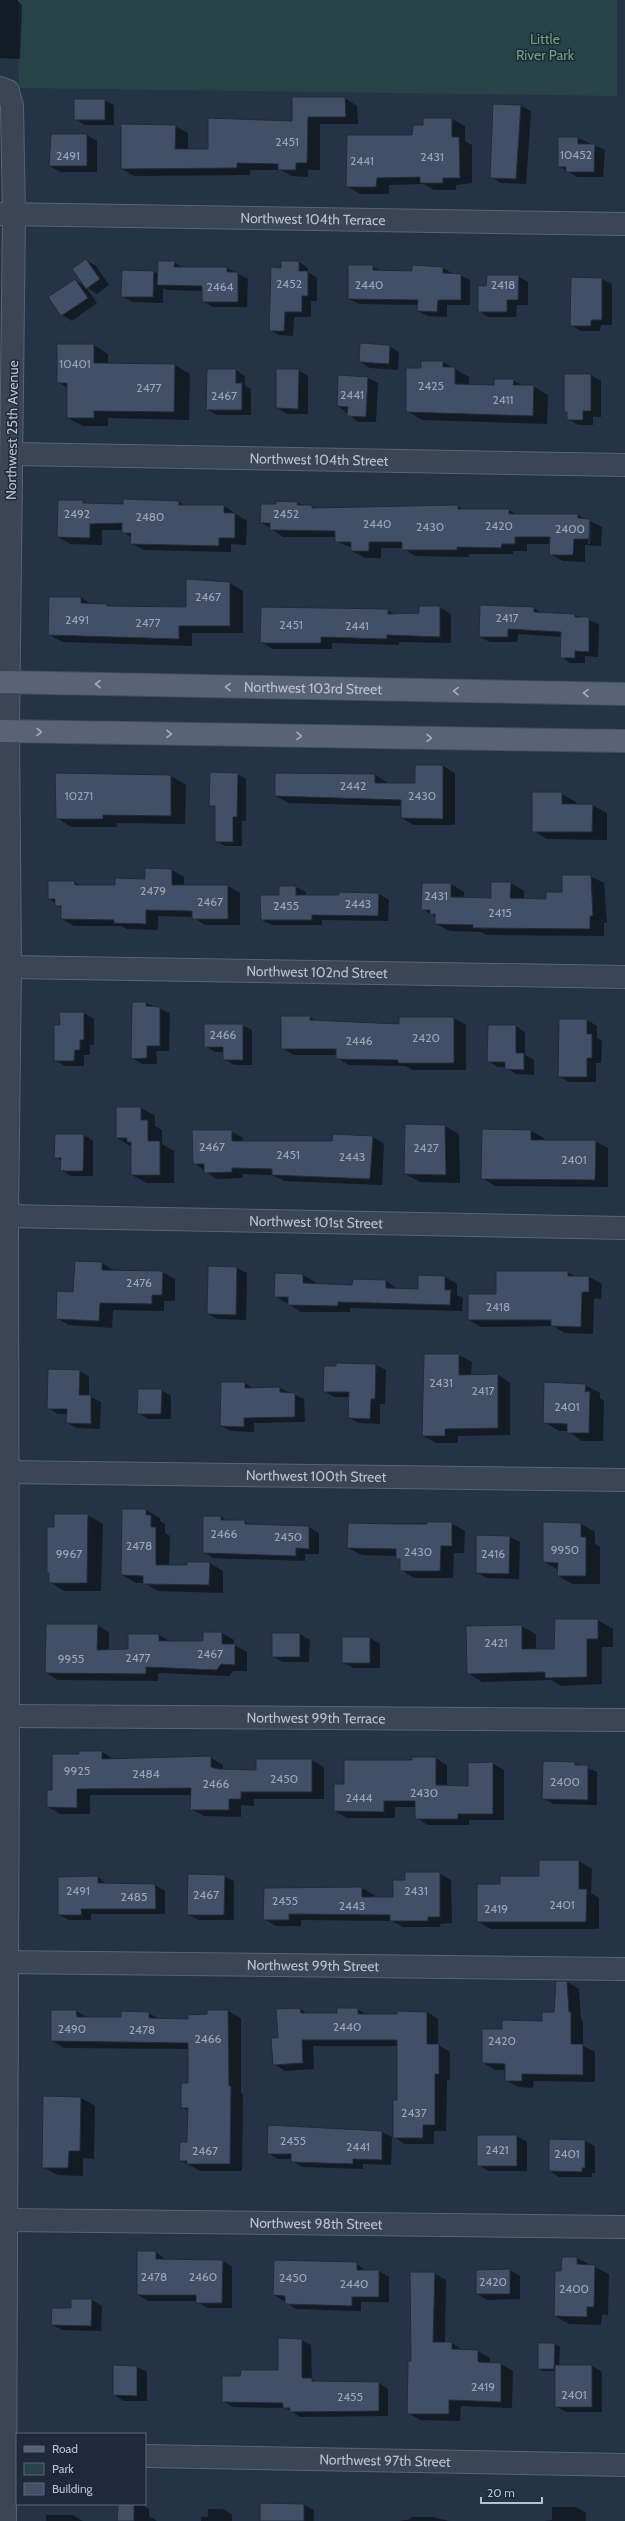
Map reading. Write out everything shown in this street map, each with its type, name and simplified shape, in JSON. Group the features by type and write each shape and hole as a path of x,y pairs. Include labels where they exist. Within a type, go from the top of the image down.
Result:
{"main road":[{"name":"Northwest 103rd Street","path":"5,682 625,694"},
{"path":"4,732 625,742"}],"street":[{"name":"Northwest 25th Avenue","path":"4,89 12,106 7,214 12,454 4,732 10,967 4,1340 7,1472 8,1716 4,1962 6,2220 11,2453 5,2521"},
{"name":"Northwest 104th Terrace","path":"7,214 625,224"},
{"name":"Northwest 104th Street","path":"12,454 625,464"},
{"name":"Northwest 102nd Street","path":"10,967 625,977"},
{"name":"Northwest 101st Street","path":"7,1216 625,1228"},
{"name":"Northwest 100th Street","path":"7,1472 625,1480"},
{"name":"Northwest 99th Terrace","path":"8,1716 625,1720"},
{"name":"Northwest 99th Street","path":"4,1962 625,1968"},
{"name":"Northwest 98th Street","path":"6,2220 625,2227"},
{"name":"Northwest 97th Street","path":"146,2456 625,2465"}],"green space":[{"name":"Little River Park","path":"18,0 617,0 617,96 19,88"}],"building":[{"path":"292,97 345,97 346,117 308,117 307,163 296,163 296,170 278,170 278,164 237,163 237,168 121,169 121,124 176,125 175,149 208,149 208,118 292,121"},
{"path":"74,99 105,99 105,120 74,120"},
{"path":"493,104 521,105 516,179 490,178"},
{"path":"423,118 452,118 452,137 459,137 460,178 443,178 443,183 420,183 420,177 377,178 376,187 346,187 347,135 412,135 413,125 423,125"},
{"path":"51,134 87,134 87,166 49,166"},
{"path":"558,137 578,137 578,144 595,144 594,172 566,172 566,167 558,167"},
{"path":"86,259 100,279 86,289 72,269"},
{"path":"158,261 175,261 174,267 227,267 227,272 238,272 238,302 202,302 202,286 157,285"},
{"path":"281,261 299,261 299,271 308,271 308,296 302,296 302,312 285,312 284,331 269,331 271,267 281,268"},
{"path":"348,265 373,265 373,270 412,271 412,265 443,267 443,273 461,274 461,300 438,300 437,312 417,311 418,300 348,299"},
{"path":"122,270 154,271 153,297 121,297"},
{"path":"487,275 519,275 518,300 507,300 507,312 478,312 478,286 486,286"},
{"path":"571,277 602,278 602,320 591,320 591,326 570,326"},
{"path":"75,279 88,298 61,316 48,297"},
{"path":"360,343 390,345 389,364 359,362"},
{"path":"57,344 94,344 94,363 175,364 174,412 94,411 94,418 67,418 67,383 57,383"},
{"path":"421,361 443,361 443,367 455,367 455,384 494,385 494,379 514,379 513,385 534,385 533,416 406,412 406,368 421,368"},
{"path":"207,369 236,369 236,383 242,383 242,410 206,410"},
{"path":"276,369 299,369 298,409 276,408"},
{"path":"564,374 591,374 591,411 583,411 583,420 567,420 567,412 564,412"},
{"path":"338,375 368,377 366,417 347,416 348,407 337,406"},
{"path":"123,499 179,501 179,505 224,505 224,513 235,513 235,538 219,538 219,546 130,544 131,533 122,533 122,523 90,524 90,538 57,537 58,500 83,500 83,503 123,504"},
{"path":"276,501 298,502 297,505 312,505 312,508 458,505 458,509 509,509 509,514 578,514 578,518 590,519 589,539 574,539 573,555 549,555 550,537 515,537 515,544 502,544 501,548 457,547 457,550 402,550 402,542 369,542 369,551 351,551 351,542 335,542 335,531 270,530 270,523 260,523 261,504 276,504"},
{"path":"186,579 230,582 230,626 179,626 179,639 48,635 49,597 81,597 81,603 107,604 107,606 186,607"},
{"path":"480,605 534,607 534,612 575,614 575,617 589,617 589,652 575,651 575,658 560,658 561,632 508,629 508,637 479,637"},
{"path":"419,606 440,606 440,637 387,635 387,639 321,637 321,643 260,643 261,607 388,609 388,614 419,613"},
{"path":"415,765 443,765 443,819 401,818 401,800 275,796 275,773 375,774 375,783 415,783"},
{"path":"210,772 238,773 237,817 233,817 233,842 215,842 215,806 209,806"},
{"path":"55,773 171,775 171,816 103,815 103,819 56,819"},
{"path":"532,792 562,792 562,804 593,804 592,832 532,832"},
{"path":"145,868 172,869 172,885 228,885 228,919 192,919 192,911 146,910 146,924 114,923 114,920 61,919 61,906 55,906 55,899 48,899 48,881 74,881 75,885 115,885 115,878 145,879"},
{"path":"562,875 591,875 593,916 590,916 590,929 473,928 473,925 435,924 435,914 430,915 430,910 421,910 422,883 451,883 451,897 491,898 491,882 511,882 510,898 546,899 546,892 562,892"},
{"path":"279,886 296,886 296,895 339,895 339,892 379,893 378,916 312,915 312,920 261,920 260,895 279,895"},
{"path":"132,1002 146,1002 146,1006 160,1007 160,1046 147,1046 147,1058 131,1059"},
{"path":"59,1012 84,1012 84,1040 80,1040 80,1050 75,1050 74,1061 54,1061 54,1025 60,1025"},
{"path":"281,1016 310,1016 310,1020 399,1024 399,1017 454,1017 454,1063 398,1063 398,1060 336,1059 336,1049 281,1049"},
{"path":"559,1019 587,1019 587,1034 592,1034 592,1058 587,1058 587,1077 558,1077"},
{"path":"204,1024 243,1024 243,1060 223,1060 223,1047 204,1047"},
{"path":"488,1025 516,1025 516,1053 524,1053 524,1070 505,1069 505,1062 487,1062"},
{"path":"116,1107 141,1107 141,1120 148,1120 148,1141 160,1141 160,1175 131,1175 131,1142 127,1142 127,1138 116,1138"},
{"path":"405,1124 445,1125 446,1175 404,1174"},
{"path":"482,1129 531,1130 531,1140 596,1140 595,1180 481,1179"},
{"path":"192,1130 232,1130 232,1141 332,1141 333,1134 373,1136 370,1179 272,1175 272,1169 232,1168 232,1172 204,1173 204,1164 193,1164"},
{"path":"55,1134 84,1134 83,1171 60,1171 61,1158 54,1158"},
{"path":"75,1261 102,1262 102,1270 163,1271 162,1295 152,1295 152,1304 100,1303 99,1321 56,1319 57,1291 73,1292"},
{"path":"208,1266 237,1267 236,1315 207,1314"},
{"path":"496,1271 568,1271 568,1276 589,1276 589,1292 582,1292 581,1327 551,1326 551,1320 468,1320 468,1294 496,1294"},
{"path":"275,1273 303,1274 303,1283 352,1285 353,1279 386,1280 386,1288 418,1289 418,1275 445,1276 445,1290 451,1290 450,1305 338,1302 338,1306 288,1305 288,1297 274,1297"},
{"path":"424,1354 459,1354 459,1375 498,1374 498,1428 445,1429 445,1436 422,1436"},
{"path":"336,1363 376,1364 375,1399 371,1399 370,1419 348,1418 349,1392 323,1392 324,1366 336,1366"},
{"path":"48,1369 80,1370 79,1395 91,1395 91,1424 66,1423 67,1409 47,1409"},
{"path":"221,1382 245,1382 245,1388 280,1387 280,1392 295,1393 295,1417 244,1418 244,1427 220,1426"},
{"path":"544,1382 586,1384 585,1392 590,1391 589,1433 567,1433 567,1424 543,1423"},
{"path":"138,1389 162,1389 161,1414 137,1414"},
{"path":"122,1509 146,1509 146,1515 151,1515 151,1527 156,1527 156,1565 187,1565 187,1562 210,1562 209,1585 143,1584 143,1576 121,1575"},
{"path":"54,1514 88,1514 87,1583 49,1583 49,1573 47,1573 47,1527 54,1527"},
{"path":"203,1516 221,1516 221,1520 245,1520 245,1524 309,1526 309,1549 296,1548 296,1556 203,1553"},
{"path":"427,1522 452,1522 452,1546 441,1546 440,1571 400,1571 400,1559 396,1559 396,1549 347,1548 348,1523 427,1524"},
{"path":"543,1522 581,1523 581,1537 586,1537 586,1576 557,1576 558,1563 543,1562"},
{"path":"476,1535 510,1536 509,1574 476,1573"},
{"path":"555,1619 598,1619 598,1639 587,1639 587,1677 545,1678 545,1672 467,1674 466,1626 522,1625 522,1649 554,1649"},
{"path":"46,1624 98,1624 97,1650 128,1649 128,1634 159,1634 159,1641 203,1641 203,1632 222,1632 222,1644 235,1644 235,1665 221,1664 217,1670 146,1667 146,1674 45,1673"},
{"path":"272,1633 300,1633 300,1657 272,1657"},
{"path":"342,1637 370,1637 370,1663 342,1663"},
{"path":"79,1751 102,1751 102,1759 211,1756 211,1767 218,1769 256,1770 256,1759 312,1759 312,1792 241,1792 241,1799 229,1799 229,1810 190,1810 191,1788 77,1789 77,1808 47,1807 47,1790 52,1790 52,1754 79,1754"},
{"path":"412,1757 436,1757 436,1785 468,1786 468,1763 493,1762 493,1814 458,1814 458,1819 415,1819 415,1801 384,1801 384,1812 334,1811 334,1784 344,1784 344,1760 412,1760"},
{"path":"543,1761 575,1762 575,1765 588,1765 588,1800 542,1799"},
{"path":"539,1860 579,1860 579,1889 587,1889 586,1922 477,1922 477,1884 500,1884 500,1876 539,1876"},
{"path":"405,1872 440,1872 440,1917 428,1917 428,1921 390,1921 390,1915 289,1914 289,1920 263,1920 264,1888 362,1887 362,1897 393,1897 393,1880 405,1880"},
{"path":"188,1874 225,1875 224,1915 187,1915"},
{"path":"98,1876 98,1883 155,1884 156,1909 81,1909 82,1915 58,1915 58,1877"},
{"path":"556,1981 567,1981 569,2012 571,2012 571,2044 583,2044 583,2075 522,2074 522,2081 505,2081 505,2064 482,2063 482,2029 502,2029 502,2020 542,2021 542,2012 554,2012"},
{"path":"300,2008 301,2013 337,2013 337,2008 358,2008 358,2014 397,2014 397,2011 427,2012 427,2044 439,2044 439,2074 435,2074 435,2125 423,2125 423,2138 393,2138 393,2100 397,2100 397,2040 302,2040 303,2063 273,2065 271,2038 278,2038 276,2009"},
{"path":"51,2010 76,2010 77,2017 121,2017 121,2011 149,2012 149,2018 188,2019 188,2015 207,2014 207,2010 228,2010 229,2086 231,2086 230,2164 187,2164 187,2161 179,2161 180,2142 187,2142 188,2108 181,2108 181,2083 188,2083 188,2043 51,2041"},
{"path":"43,2096 81,2097 80,2151 69,2151 68,2168 42,2168"},
{"path":"268,2125 382,2131 382,2160 353,2159 353,2164 291,2162 291,2154 267,2154"},
{"path":"477,2135 517,2135 517,2166 477,2166"},
{"path":"549,2139 585,2140 585,2168 582,2168 582,2172 549,2171"},
{"path":"137,2251 156,2251 156,2259 223,2260 222,2303 196,2303 196,2295 137,2295"},
{"path":"562,2257 577,2257 577,2264 595,2265 594,2307 587,2307 587,2317 554,2316 555,2271 561,2271"},
{"path":"274,2260 357,2262 357,2270 379,2270 379,2297 352,2297 352,2306 285,2304 285,2296 273,2295"},
{"path":"510,2269 510,2294 476,2294 476,2270"},
{"path":"410,2272 435,2272 433,2342 452,2342 452,2349 478,2350 478,2362 501,2363 501,2402 449,2400 449,2414 407,2414 408,2361 411,2361"},
{"path":"71,2299 92,2299 91,2326 51,2325 52,2308 71,2308"},
{"path":"278,2338 302,2339 302,2378 312,2378 312,2381 379,2382 379,2411 290,2412 290,2408 283,2408 283,2403 222,2402 222,2376 240,2376 241,2370 278,2370"},
{"path":"538,2343 555,2343 554,2369 538,2369"},
{"path":"113,2365 137,2366 137,2396 113,2395"},
{"path":"555,2365 592,2365 592,2407 555,2407"},
{"path":"260,2503 304,2504 304,2521 260,2521"},
{"path":"118,2505 134,2505 134,2521 117,2521"}]}
